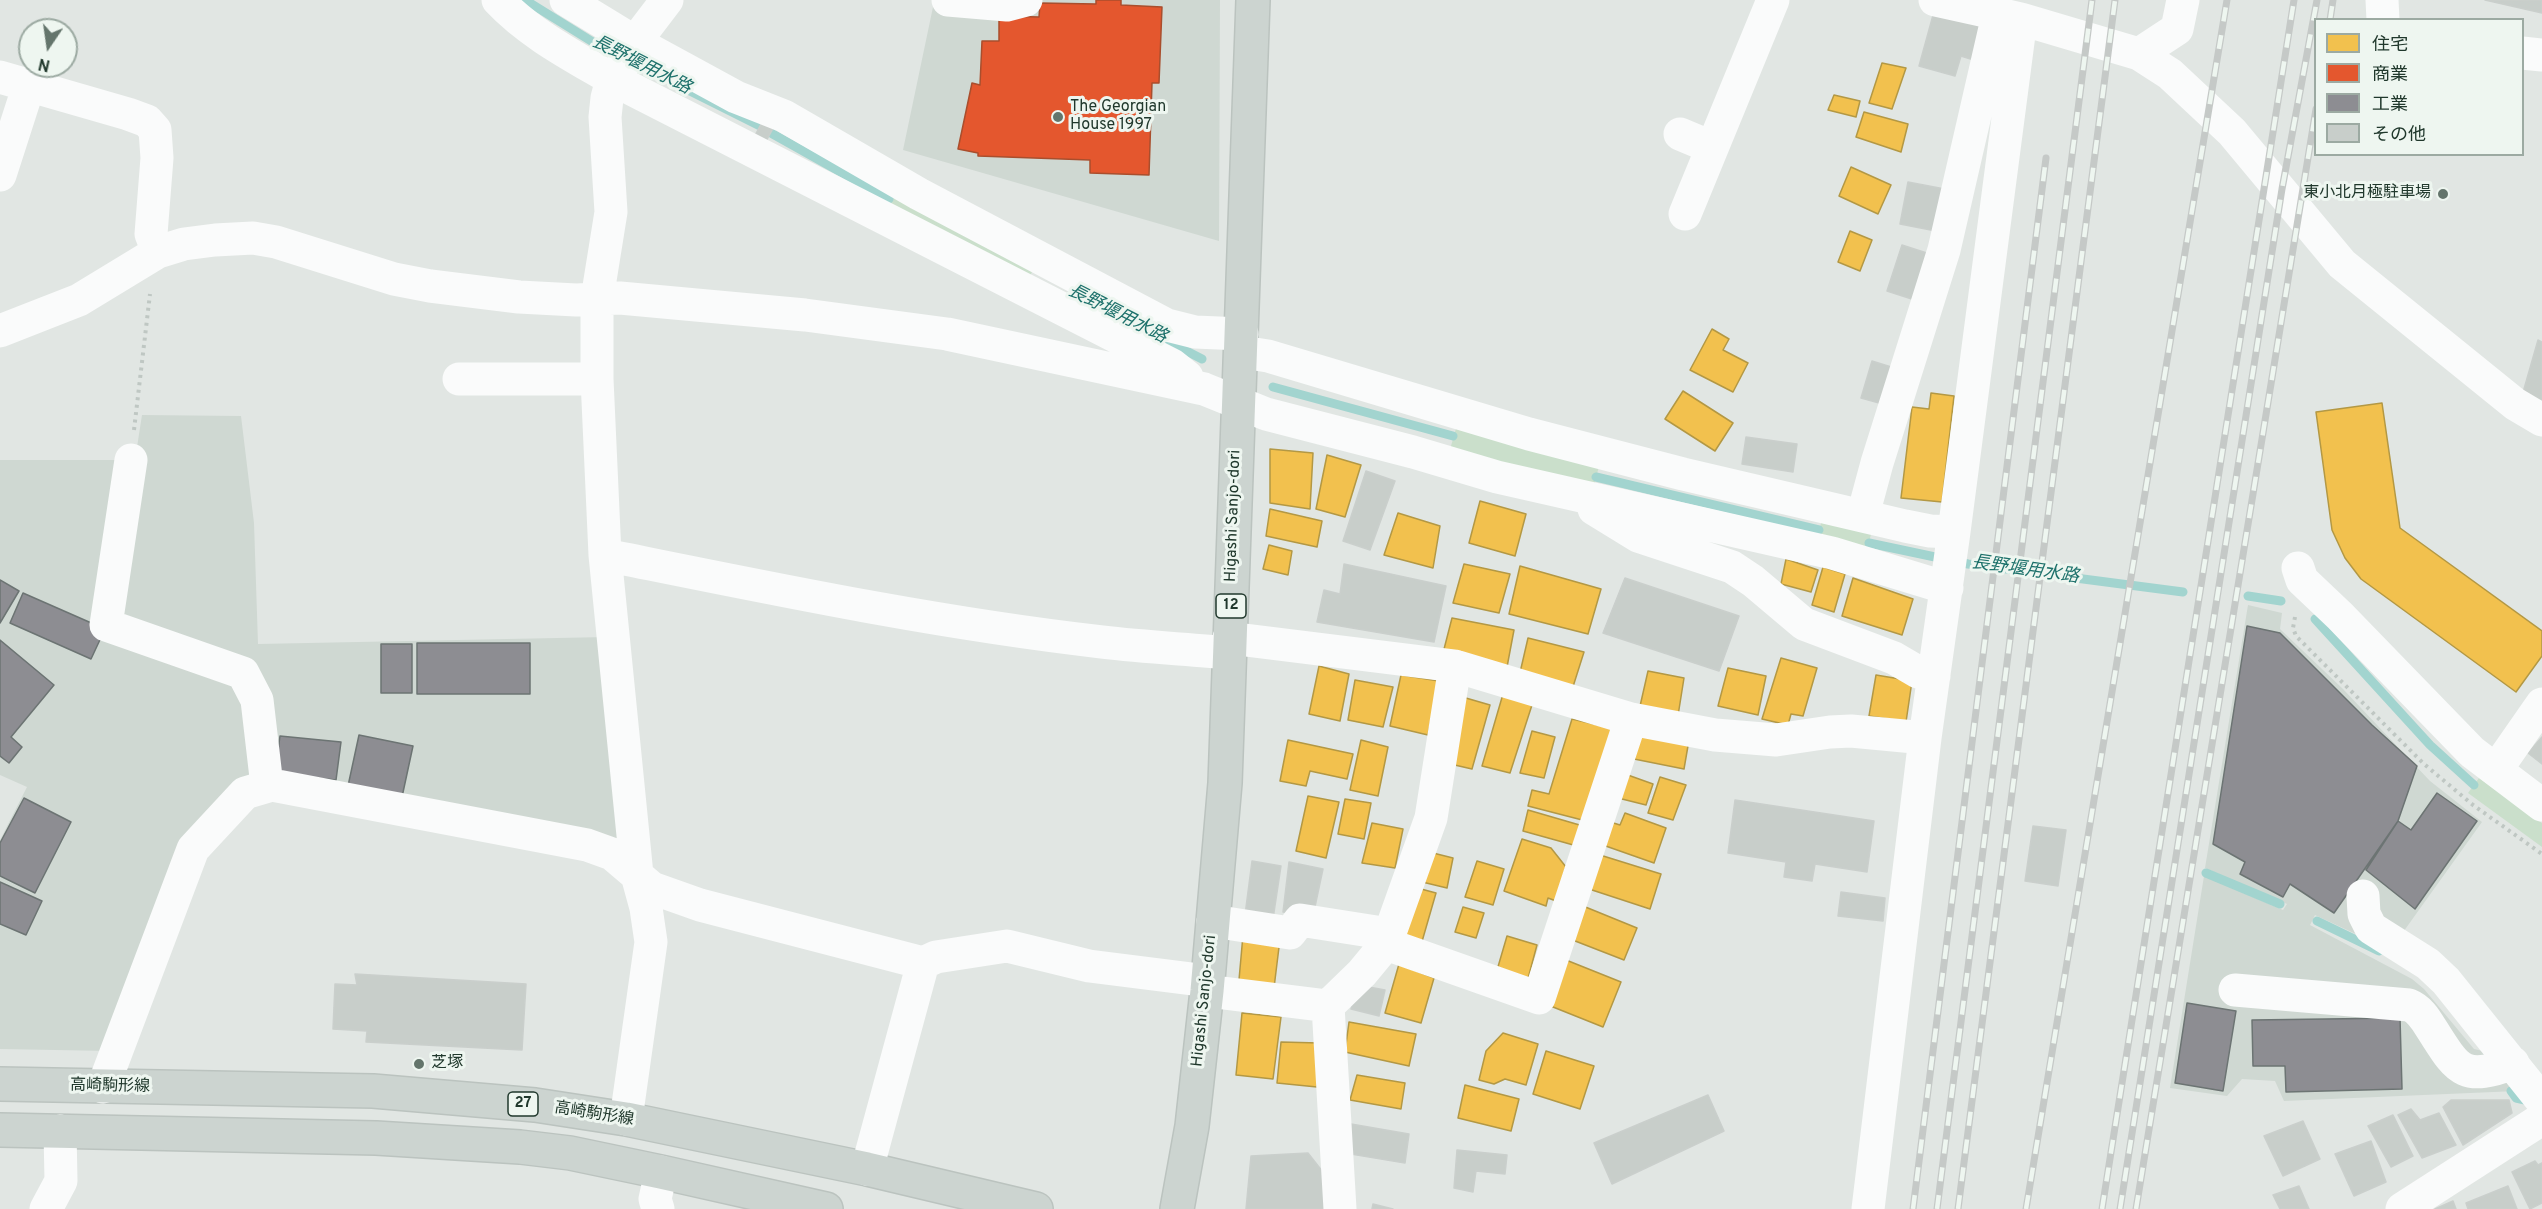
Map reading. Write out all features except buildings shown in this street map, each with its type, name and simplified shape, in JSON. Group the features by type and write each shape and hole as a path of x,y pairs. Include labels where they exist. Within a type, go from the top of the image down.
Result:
{"main road":[{"name":"Higashi Sanjo-dori","path":"1177,1209 1192,1126 1208,986 1225,783 1253,0"},
{"name":"高崎駒形線","path":"0,1084 373,1091 535,1105 626,1119 867,1169 1036,1209"},
{"path":"0,1130 376,1138 570,1153 826,1209"}],"street":[{"path":"498,0 523,23 544,38 625,59 784,116 919,194 1167,325 1242,343 1268,356 1529,434 1683,474 1953,537"},
{"path":"566,0 625,59 1172,365 1204,389"},
{"path":"626,1119 651,942 646,908 637,875 605,555 597,380 597,299 610,212 605,117 625,59 667,0"},
{"path":"948,0 1007,5 1026,0"},
{"path":"1686,215 1711,147 1773,0"},
{"path":"1935,0 2010,17 2139,54 2170,74 2232,132 2282,189 2342,264 2515,404 2542,420"},
{"path":"2139,54 2177,29 2183,0"},
{"path":"2382,0 2383,18"},
{"path":"1863,515 1877,463 1939,270 2010,17"},
{"path":"1868,1209 1924,738 1953,537 2010,17"},
{"path":"2524,53 2542,55"},
{"path":"0,176 14,81 147,121 155,130 157,158 149,257"},
{"path":"1680,134 1711,147"},
{"path":"0,331 79,300 149,257 205,241 253,238 276,242 394,279 430,286 519,297 576,300 620,298 805,315 947,334 1204,389 1266,414 1572,496 1832,553 1947,583"},
{"path":"459,379 597,380"},
{"path":"130,460 106,625 243,673 256,700 267,786"},
{"path":"1572,496 1638,536 1732,567 1753,581 1804,624 1894,658 1918,672 1934,675"},
{"path":"605,555 769,588 985,626 1102,642 1229,645 1455,666 1630,719 1715,735 1776,740 1830,732 1924,738"},
{"path":"2304,577 2472,752 2542,805"},
{"path":"1340,1209 1328,1006 1362,973 1387,939 1431,818 1455,666"},
{"path":"2496,770 2542,704"},
{"path":"1213,921 1290,933 1300,921 1387,939 1539,998 1630,719"},
{"path":"103,1087 194,849 245,793 272,785 587,845 612,854 652,888 700,905 923,963 936,957 1007,946 1089,966 1328,1006"},
{"path":"2363,896 2364,914 2371,928 2428,963 2446,981 2542,1101"},
{"path":"867,1169 923,963"},
{"path":"2235,990 2409,1005 2416,1008 2427,1022 2456,1065 2464,1069 2483,1071 2494,1070 2512,1063"},
{"path":"2402,1209 2542,1119"},
{"path":"46,1209 61,1181 60,1131"},
{"path":"658,1209 655,1199 661,1172"}],"path":[{"path":"130,460 152,276 149,257"},
{"path":"2304,577 2294,619 2293,628 2296,636 2424,764 2473,805 2542,854"}],"shaded area":[{"path":"1042,0 1220,0 1219,241 903,150 933,7 982,13"},
{"path":"142,415 241,416 254,523 258,644 607,637 625,847 242,787 110,1051 0,1049 0,840 27,787 0,775 0,460 135,460"},
{"path":"2248,605 2282,613 2280,629 2343,689 2430,781 2482,822 2401,935 2360,936 2315,915 2310,925 2412,979 2424,989 2474,1049 2483,1051 2517,1091 2284,1101 2275,1081 2242,1079 2227,1096 2170,1088 2204,876 2283,910 2287,904 2205,868"}],"green space":[{"path":"894,190 1036,264 1027,282 885,208"},
{"path":"1457,425 1600,462 1593,490 1449,453"},
{"path":"1822,519 1872,530 1866,555 1816,544"},
{"path":"2479,778 2542,823 2542,847 2468,793"}],"waterway":[{"name":"長野堰用水路","path":"525,0 596,44 760,126"},
{"name":"長野堰用水路","path":"771,133 889,199"},
{"name":"長野堰用水路","path":"1161,338 1202,359"},
{"name":"長野堰用水路","path":"1273,387 1453,436"},
{"name":"長野堰用水路","path":"1596,477 1819,530"},
{"name":"長野堰用水路","path":"1869,543 1968,564 2183,592"},
{"name":"長野堰用水路","path":"2248,596 2281,601"},
{"name":"長野堰用水路","path":"2315,619 2430,745 2474,785"},
{"path":"2206,873 2280,904"},
{"path":"2317,921 2379,951"},
{"path":"2511,1091 2516,1098 2525,1100"}],"railway":[{"path":"1937,1209 2092,0"},
{"path":"1958,1209 2115,0"},
{"path":"2026,1209 2227,0"},
{"path":"2102,1209 2294,0"},
{"path":"2120,1209 2282,189 2317,0"},
{"path":"2330,18 2333,0"},
{"path":"2136,1209 2314,121"},
{"path":"1913,1209 2046,158"}],"place":[{"name":"The Georgian House 1997","path":"1058,117"},
{"name":"東小北月極駐車場","path":"2443,194"},
{"name":"芝塚","path":"419,1064"}]}
